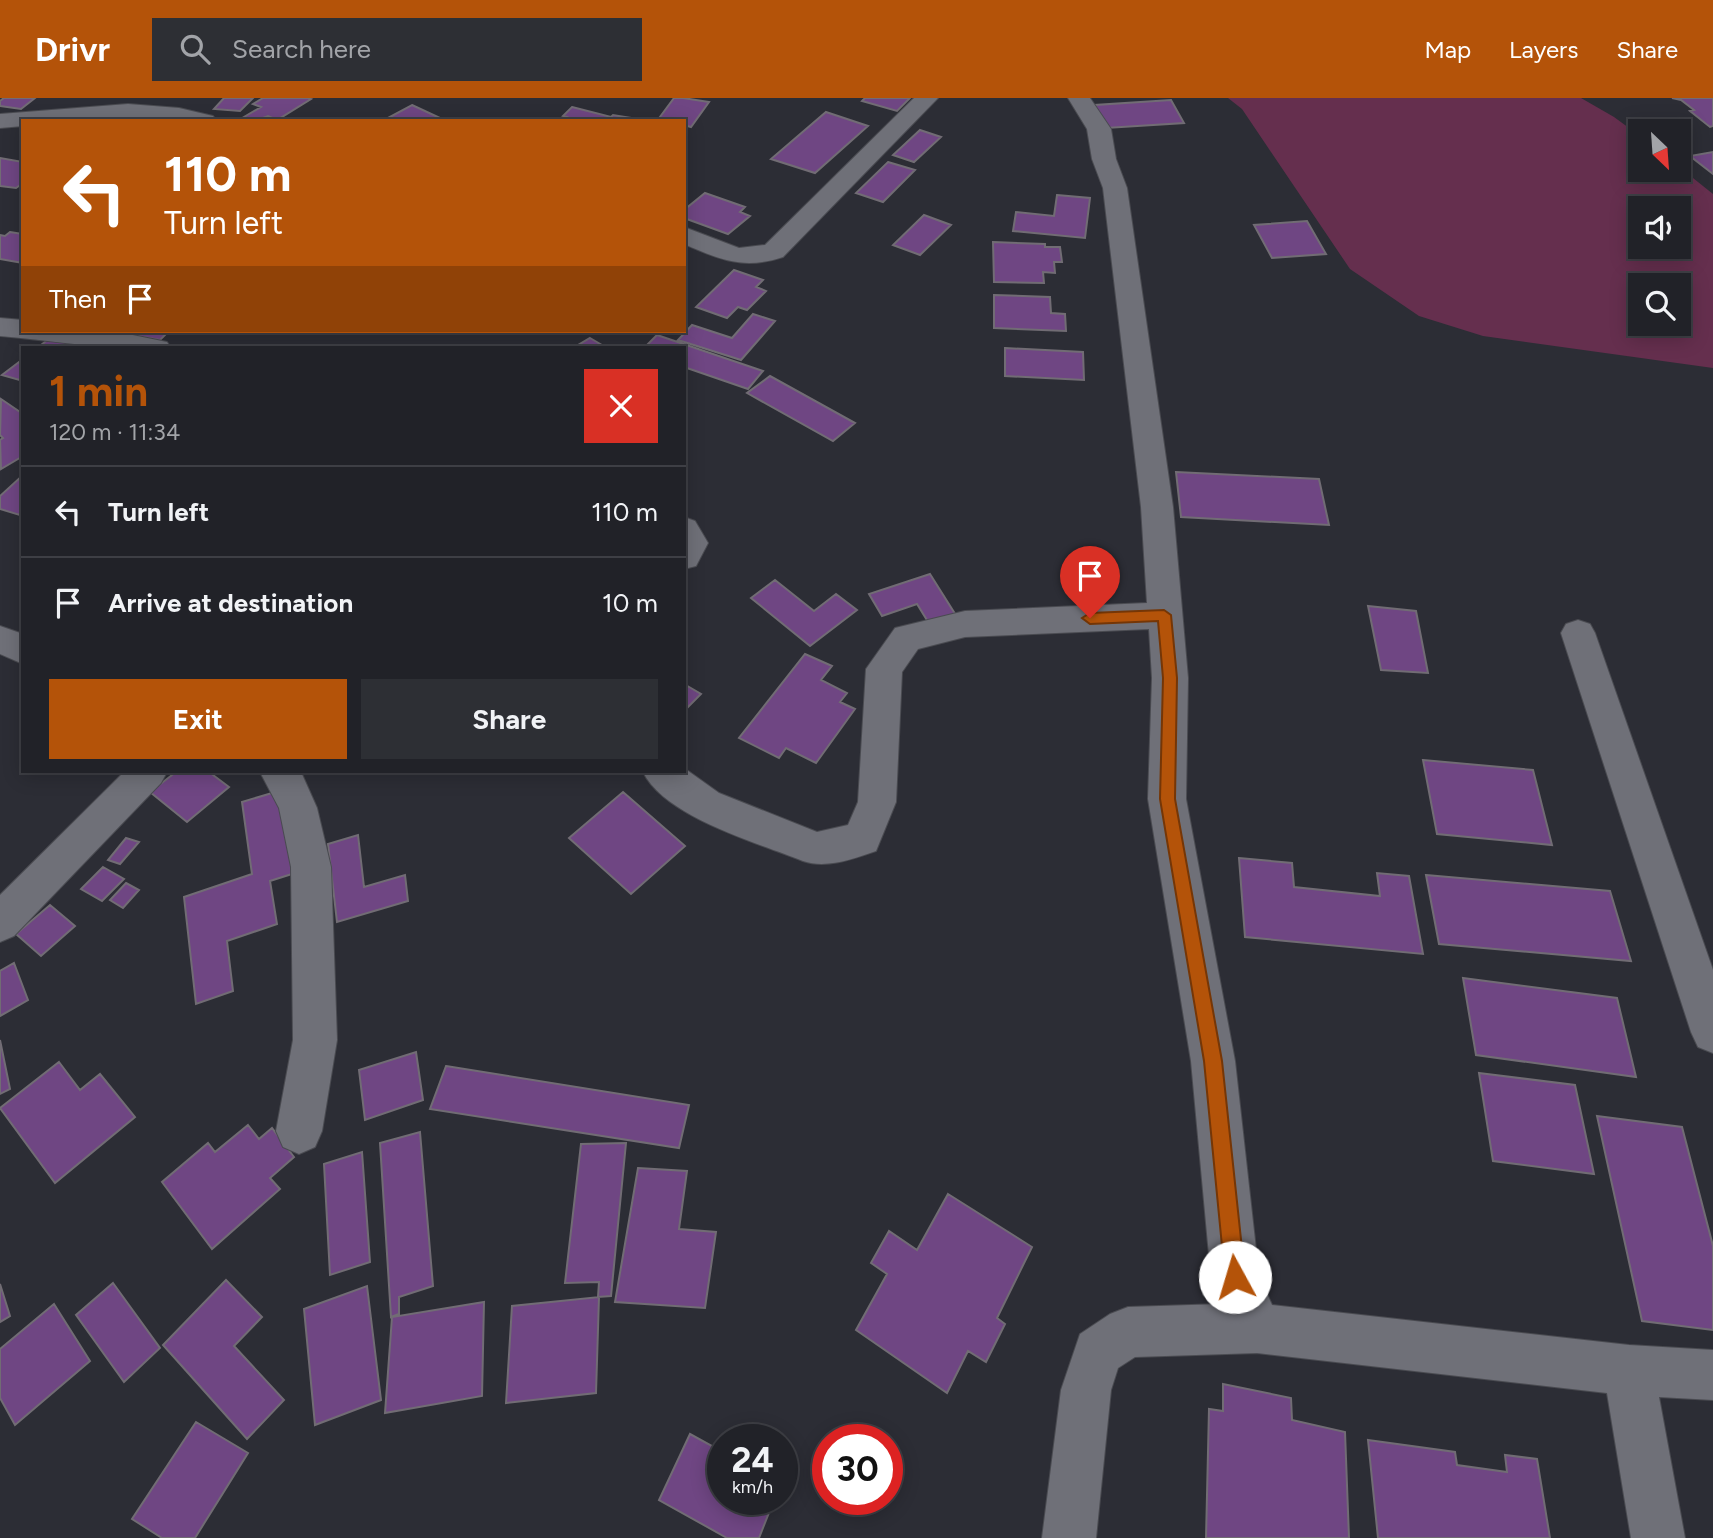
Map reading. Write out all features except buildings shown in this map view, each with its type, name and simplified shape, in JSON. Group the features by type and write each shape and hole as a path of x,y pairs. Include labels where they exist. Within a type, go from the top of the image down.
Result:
{"street":[{"path":"158,111 178,98"},
{"path":"686,236 744,258 759,258 774,251 928,98"},
{"path":"1079,98 1099,129 1104,159 1115,188 1157,507 1170,678 1167,799 1213,1061 1235,1277 1256,1328"},
{"path":"0,121 108,110 158,111 198,119"},
{"path":"0,327 21,329"},
{"path":"61,333 146,346"},
{"path":"686,532 692,543 686,554"},
{"path":"663,773 705,805 817,849 862,839 877,802 884,669 907,638 965,624 1164,615"},
{"path":"1578,633 1713,1032"},
{"path":"0,639 21,649"},
{"path":"0,923 147,773"},
{"path":"281,773 298,808 311,867 315,1040 299,1130"},
{"path":"1069,1538 1086,1390 1098,1352 1128,1332 1256,1328 1629,1370 1713,1375"},
{"path":"1629,1370 1658,1538"}],"shaded area":[{"path":"1228,98 1581,98 1628,127 1628,182 1691,182 1691,176 1713,194 1713,368 1483,336 1419,316 1350,269 1242,109"}],"route":[{"path":"1090,618 1164,615 1170,678 1167,799 1213,1061 1235,1277"}]}
